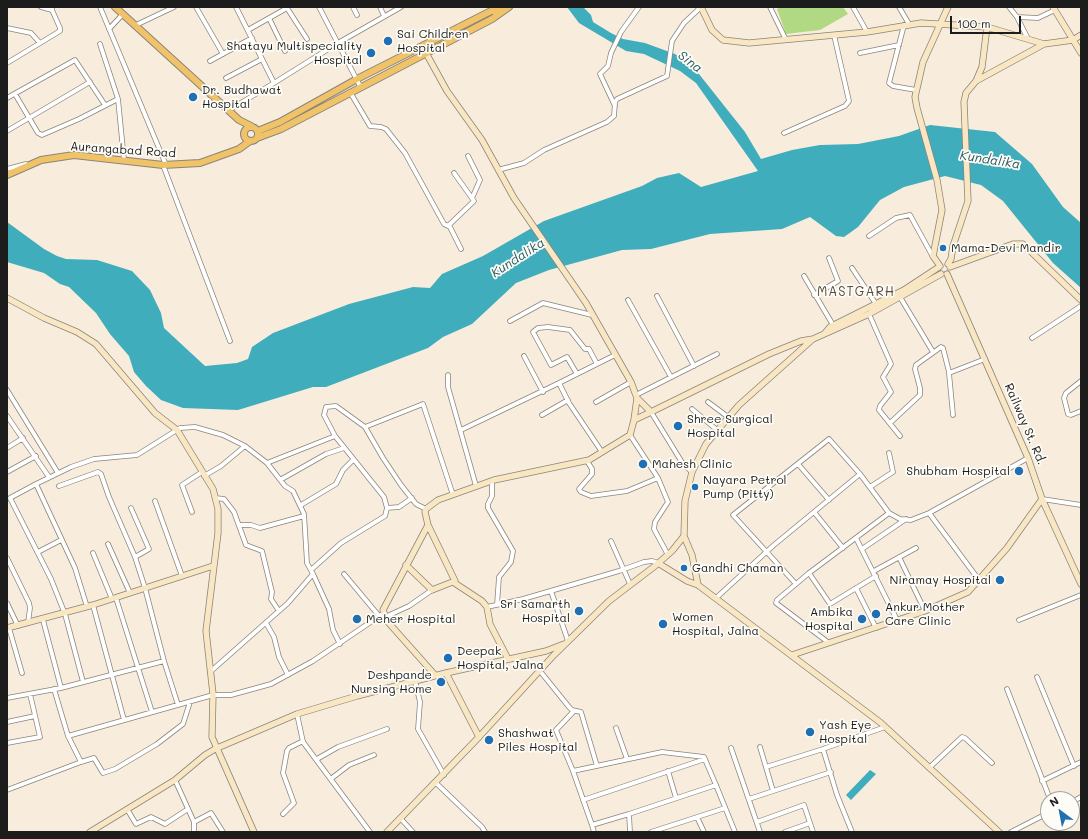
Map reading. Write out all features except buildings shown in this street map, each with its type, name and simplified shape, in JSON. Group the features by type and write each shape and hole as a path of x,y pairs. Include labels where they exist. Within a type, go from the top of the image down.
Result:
{"main road":[{"path":"115,7 239,120 258,131"},
{"path":"239,120 244,135 250,141 281,128 492,19 501,11 509,7"},
{"path":"258,131 280,122 356,79 491,11 501,11"},
{"path":"239,149 246,128 251,126"},
{"path":"257,138 258,131"},
{"name":"Aurangabad Road","path":"7,175 30,164 74,155 165,165 200,163 239,149 250,141"}],"street":[{"path":"7,63 60,30 52,8 41,7"},
{"path":"100,7 165,165 230,341"},
{"path":"136,25 174,7"},
{"path":"196,7 223,54"},
{"path":"237,7 274,83"},
{"path":"319,7 360,86"},
{"path":"353,7 357,15"},
{"path":"380,7 384,16"},
{"path":"229,110 338,43 401,7"},
{"path":"615,106 600,74 608,66 611,52 621,32 639,7"},
{"path":"498,170 524,163 544,150 607,122 614,116 615,102 620,97 667,76 672,41 684,23 701,7 712,30 723,40 749,43 867,32 907,24 939,24 987,26 1044,44"},
{"path":"770,7 786,40"},
{"path":"853,7 867,32"},
{"path":"899,7 907,24 899,45 889,83 892,86 916,90"},
{"path":"825,333 833,325 904,290 932,272 937,263 942,216 937,180 917,108 916,90 923,62 948,7"},
{"path":"1009,7 1017,17 1028,39"},
{"path":"248,30 288,8 307,39"},
{"path":"1017,17 1038,18 1054,8 1081,53"},
{"path":"109,29 123,14"},
{"path":"269,18 286,51"},
{"path":"698,585 692,555 684,536 684,501 692,472 706,444 739,405 813,339 869,314 944,274 949,266 953,246 968,201 964,102 966,93 976,81 982,66 987,26"},
{"path":"7,28 31,33 40,43"},
{"path":"784,133 845,106 849,101 834,35"},
{"path":"976,81 1044,44 1073,40 1081,35"},
{"path":"210,61 252,38"},
{"path":"100,44 118,99 124,160"},
{"path":"860,53 899,45"},
{"path":"426,53 447,91 482,140 514,198 592,315 631,382 636,396 651,412 683,464 692,472"},
{"path":"226,78 262,59"},
{"path":"7,98 74,60 77,61 105,105"},
{"path":"7,131 90,82"},
{"path":"349,92 370,126 386,129 392,140 402,149 444,224 450,225"},
{"path":"15,94 38,133 42,135 76,121 118,99"},
{"path":"450,225 473,203 473,196 480,180 468,156"},
{"path":"7,169 30,164"},
{"path":"454,172 473,196"},
{"path":"869,236 896,218 910,215 937,263"},
{"path":"450,225 461,249"},
{"path":"937,263 942,263 949,266 1013,244 1023,244 1081,300"},
{"path":"814,295 838,280 829,258"},
{"name":"Railway St. Rd.","path":"937,263 944,274 985,359 1028,458 1042,499 1081,584"},
{"path":"852,268 876,304"},
{"path":"804,276 833,325"},
{"path":"657,296 694,366"},
{"path":"900,297 933,352"},
{"path":"7,298 44,318 77,332 96,344 155,413 177,430 213,489 218,509 218,533 206,631 212,695 212,737 254,832"},
{"path":"628,300 671,377"},
{"path":"510,321 543,303 592,315"},
{"path":"1032,338 1081,306"},
{"path":"869,314 891,364 883,377 891,392 879,408 900,436"},
{"path":"577,374 567,357 551,365 533,332 538,328 548,327 570,330 585,349 589,349 597,364"},
{"path":"634,420 769,354 800,341 813,339"},
{"path":"890,423 918,398 920,388 915,366 942,347 950,372 948,374 953,415"},
{"path":"636,396 717,354"},
{"path":"461,430 543,392 615,355"},
{"path":"524,356 543,392"},
{"path":"950,372 985,359"},
{"path":"448,376 448,387 476,486"},
{"path":"1081,381 1066,393 1064,398 1068,414 1071,415 1081,412"},
{"path":"596,402 631,382"},
{"path":"559,383 568,400 602,452"},
{"path":"7,390 58,473"},
{"path":"453,582 455,581 428,525 425,512 426,509 433,503 492,481 587,461 630,435 634,420 636,396"},
{"path":"542,415 568,400"},
{"path":"708,402 728,417"},
{"path":"365,427 423,404 453,495"},
{"path":"210,672 279,611 312,572 341,543 385,516 387,508 384,497 334,436 324,415 326,407 336,406 365,427 382,458 416,504 426,509"},
{"path":"692,409 718,430"},
{"path":"7,416 36,456 49,477"},
{"path":"83,682 65,614 38,552 8,499 49,477 94,459 137,455 180,428 195,427 222,435 245,446 267,463 280,480 293,491 301,505 304,516 307,563 329,609 334,630 340,644"},
{"path":"630,435 658,478 668,502 655,522 654,529 668,555"},
{"path":"267,463 334,436"},
{"path":"7,448 23,438"},
{"path":"795,583 734,515 829,439 860,474 888,513 900,519 911,520 929,513 1028,458"},
{"path":"192,512 182,485 221,466 245,446"},
{"path":"280,480 326,454 344,448"},
{"path":"870,487 894,472 889,453"},
{"path":"7,472 36,456"},
{"path":"301,505 336,484 343,470 353,460"},
{"path":"587,461 592,469 592,474 579,489 581,492 591,496 627,491 658,478"},
{"path":"798,464 829,500"},
{"path":"59,486 100,472 109,498 135,557 178,705"},
{"path":"716,598 766,552 860,474"},
{"path":"492,481 492,496 488,506 513,551 511,562 499,577 497,604"},
{"path":"36,484 75,568 90,606 124,720"},
{"path":"216,498 224,499 236,516 245,544 262,551 272,592 271,599 279,611"},
{"path":"387,508 399,507 412,498"},
{"path":"792,656 925,611 968,592 1007,548 1042,499 1081,505"},
{"path":"155,501 182,576"},
{"path":"131,508 149,549 135,557"},
{"path":"814,512 843,548"},
{"path":"829,643 777,605 777,600 795,583 888,513"},
{"path":"929,513 979,580"},
{"path":"240,525 251,525 260,528 304,516"},
{"path":"862,549 906,519"},
{"path":"383,616 384,606 428,525"},
{"path":"387,832 431,789 540,671 609,601 668,555 684,536"},
{"path":"856,538 874,571 897,620"},
{"path":"38,552 61,540"},
{"path":"610,541 630,584"},
{"path":"108,544 130,593"},
{"path":"874,571 916,548"},
{"path":"93,553 114,598 139,667 152,712"},
{"path":"7,558 30,606 28,623"},
{"path":"899,558 925,611"},
{"path":"487,607 551,591 623,570 649,560 658,563 687,581 698,585 716,598 885,727 1000,832"},
{"path":"406,565 432,590"},
{"path":"22,674 8,628 65,614 213,566"},
{"path":"809,573 830,604 876,576"},
{"path":"344,574 435,675"},
{"path":"68,736 212,695 238,693 270,684 340,644 383,616 409,606 432,590 453,582"},
{"path":"453,582 482,601 487,607 490,624 508,659"},
{"path":"856,588 876,628"},
{"path":"551,591 567,643"},
{"path":"1019,620 1081,595"},
{"path":"7,603 18,626"},
{"path":"44,620 62,688"},
{"path":"266,623 274,637 278,657 288,675"},
{"path":"90,832 175,780 205,755 217,748 297,714 435,675 546,651 567,643"},
{"path":"7,698 62,688 164,661"},
{"path":"540,671 572,709 581,714 597,766"},
{"path":"446,673 479,737"},
{"path":"1037,676 1074,766"},
{"path":"414,681 420,702 418,729 444,775"},
{"path":"54,689 68,736 80,762"},
{"path":"1006,689 1046,791"},
{"path":"7,743 39,738 30,694"},
{"path":"7,790 94,758 103,772 115,769 157,744 183,724 190,702"},
{"path":"572,709 556,730 573,770 594,832"},
{"path":"297,714 303,741 332,778 370,832"},
{"path":"7,722 35,716"},
{"path":"766,767 885,727"},
{"path":"616,728 627,758"},
{"path":"317,759 338,747 386,729"},
{"path":"929,768 962,737 965,738 992,763"},
{"path":"283,814 294,803 284,773 287,751 289,748 303,741"},
{"path":"760,747 773,791"},
{"path":"731,748 760,832"},
{"path":"823,749 837,795 852,832"},
{"path":"573,770 662,752 705,758"},
{"path":"332,778 349,765 374,755"},
{"path":"583,800 705,758"},
{"path":"705,758 735,832"},
{"path":"1042,781 1081,762"},
{"path":"668,771 676,798"},
{"path":"749,799 831,772"},
{"path":"175,780 194,822 194,832"},
{"path":"436,783 478,823 485,832"},
{"path":"592,825 716,785"},
{"path":"757,822 804,805 813,832"},
{"path":"651,832 725,808"},
{"path":"127,809 136,824 150,817 165,824 188,809"},
{"path":"194,822 211,813 223,832"},
{"path":"629,814 630,832"},
{"path":"697,817 704,832"},
{"path":"1011,832 1040,817"},
{"path":"401,819 413,832"},
{"path":"785,832 810,823"}],"green space":[{"path":"781,7 843,7 848,14 820,30 786,34 777,9"}],"water":[{"name":"Kundalika","path":"567,7 583,7 591,15 593,22 611,33 623,39 645,43 675,54 695,69 745,132 761,159 792,150 820,145 858,144 899,136 930,125 995,132 1032,164 1063,207 1081,223 1081,288 1053,263 1003,201 981,185 945,176 904,187 880,200 858,227 844,237 836,236 810,217 782,229 710,234 651,249 622,250 549,270 516,283 472,324 443,337 428,348 326,387 313,387 238,410 183,408 161,400 134,372 129,356 110,334 96,313 69,287 60,284 44,273 7,262 7,222 44,249 57,256 66,259 97,260 132,271 150,290 161,313 164,328 205,366 237,363 248,359 252,347 273,333 349,304 413,287 430,288 442,274 483,256 544,221 642,186 657,178 679,173 701,187 758,171 696,83 680,71 644,54 626,51 579,23"},
{"path":"870,770 876,774 851,800 846,795"}],"place":[{"name":"Sai Children Hospital","path":"388,41"},
{"name":"Shatayu Multispeciality Hospital","path":"371,53"},
{"name":"Dr. Budhawat Hospital","path":"193,97"},
{"name":"Mama-Devi Mandir","path":"943,248"},
{"name":"Shree Surgical Hospital","path":"678,426"},
{"name":"Mahesh Clinic","path":"643,464"},
{"name":"Shubham Hospital","path":"1019,471"},
{"name":"Nayara Petrol Pump (Pitty)","path":"695,487"},
{"name":"Gandhi Chaman","path":"684,568"},
{"name":"Niramay Hospital","path":"1000,580"},
{"name":"Sri Samarth Hospital","path":"579,611"},
{"name":"Ankur Mother Care Clinic","path":"876,614"},
{"name":"Meher Hospital","path":"357,619"},
{"name":"Ambika Hospital","path":"862,619"},
{"name":"Women Hospital, Jalna","path":"663,624"},
{"name":"Deepak Hospital, Jalna","path":"448,658"},
{"name":"Deshpande Nursing Home","path":"441,682"},
{"name":"Yash Eye Hospital","path":"810,732"},
{"name":"Shashwat Piles Hospital","path":"489,740"}],"district":[{"name":"MASTGARH","path":"856,292"}],"water label":[{"name":"Sina","path":"690,62"}]}
